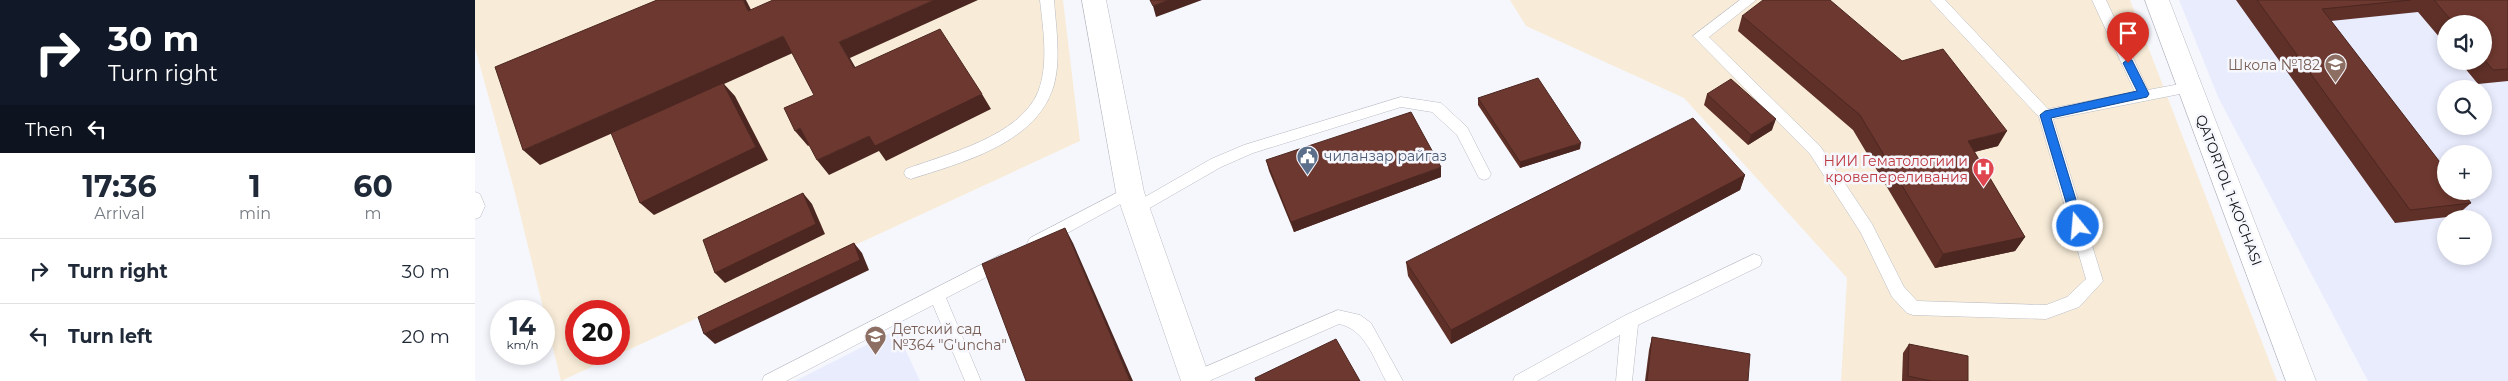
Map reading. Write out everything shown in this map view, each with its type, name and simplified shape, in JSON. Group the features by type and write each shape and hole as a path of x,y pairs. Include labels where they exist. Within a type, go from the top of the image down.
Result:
{"street":[{"path":"1094,0 1133,200 1195,380"},
{"name":"QATORTOL 1-KO'CHASI","path":"2157,0 2301,381"}],"lane":[{"path":"911,173 1006,136 1035,110 1045,91 1050,53 1047,0"},
{"path":"1749,0 1700,36 1815,150 1867,228 1898,292 1913,308 2046,312 2073,302 2095,281 2045,115 1937,0"},
{"path":"2099,0 2143,94"},
{"path":"2045,115 2143,94 2190,87"},
{"path":"770,381 937,296 1020,251 1216,163 1249,149 1401,102 1436,107 1462,131 1484,174"},
{"path":"475,198 477,206 475,213"},
{"path":"1521,381 1630,322 1754,262"},
{"path":"937,296 973,381"},
{"path":"1195,380 1338,317 1354,320 1365,328 1395,381"},
{"path":"1624,381 1630,322"}],"shaded area":[{"path":"475,0 1063,0 1080,141 630,349 630,300 565,300 565,365 596,365 561,381 555,356 555,300 541,300 514,189 475,48"},
{"name":"НИИ Гематологии и кровепереливания","path":"1510,0 2130,0 2277,381 1841,381 1847,278 1684,98 1526,26"},
{"path":"2179,0 2508,0 2508,381 2368,381 2219,99"},
{"name":"Детский сад №364 \"G'uncha\"","path":"896,330 920,381 795,381"}],"building":[{"path":"657,0 743,0 748,11 773,0 934,0 839,42 854,68 940,29 982,94 875,146 869,136 817,160 800,128 795,131 784,108 814,95 783,36 523,150 495,67"},
{"path":"1150,0 1168,0 1153,6"},
{"path":"1763,0 1830,0 1902,61 1943,49 2007,131 1968,141 2025,237 1943,254 1860,115 1742,16"},
{"path":"2257,0 2411,0 2322,9 2437,158 2437,200 2469,200 2471,203 2410,210"},
{"path":"2434,0 2508,0 2508,69 2492,69 2492,15 2446,15"},
{"path":"1538,78 1581,143 1520,162 1478,98"},
{"path":"1731,79 1776,119 1751,135 1707,94"},
{"path":"723,83 756,147 640,203 611,133"},
{"path":"1411,112 1441,167 1291,222 1266,160"},
{"path":"1693,118 1745,175 1451,330 1406,262"},
{"path":"803,193 816,224 715,273 703,240"},
{"path":"1065,228 1130,381 1026,381 982,264"},
{"path":"854,243 860,260 704,334 698,317"},
{"path":"1652,337 1750,354 1748,381 1647,381"},
{"path":"1336,339 1360,381 1256,381 1255,378"},
{"path":"1909,344 1968,356 1968,381 1931,381 1908,376"}],"place":[{"name":"Школа №182","path":"2336,84"},
{"name":"чиланзар райгаз","path":"1308,175"},
{"name":"НИИ Гематологии и кровепереливания","path":"1984,188"},
{"name":"Детский сад №364 \"G'uncha\"","path":"876,356"}],"route":[{"path":"2078,226 2045,115 2143,94 2128,63"}]}
